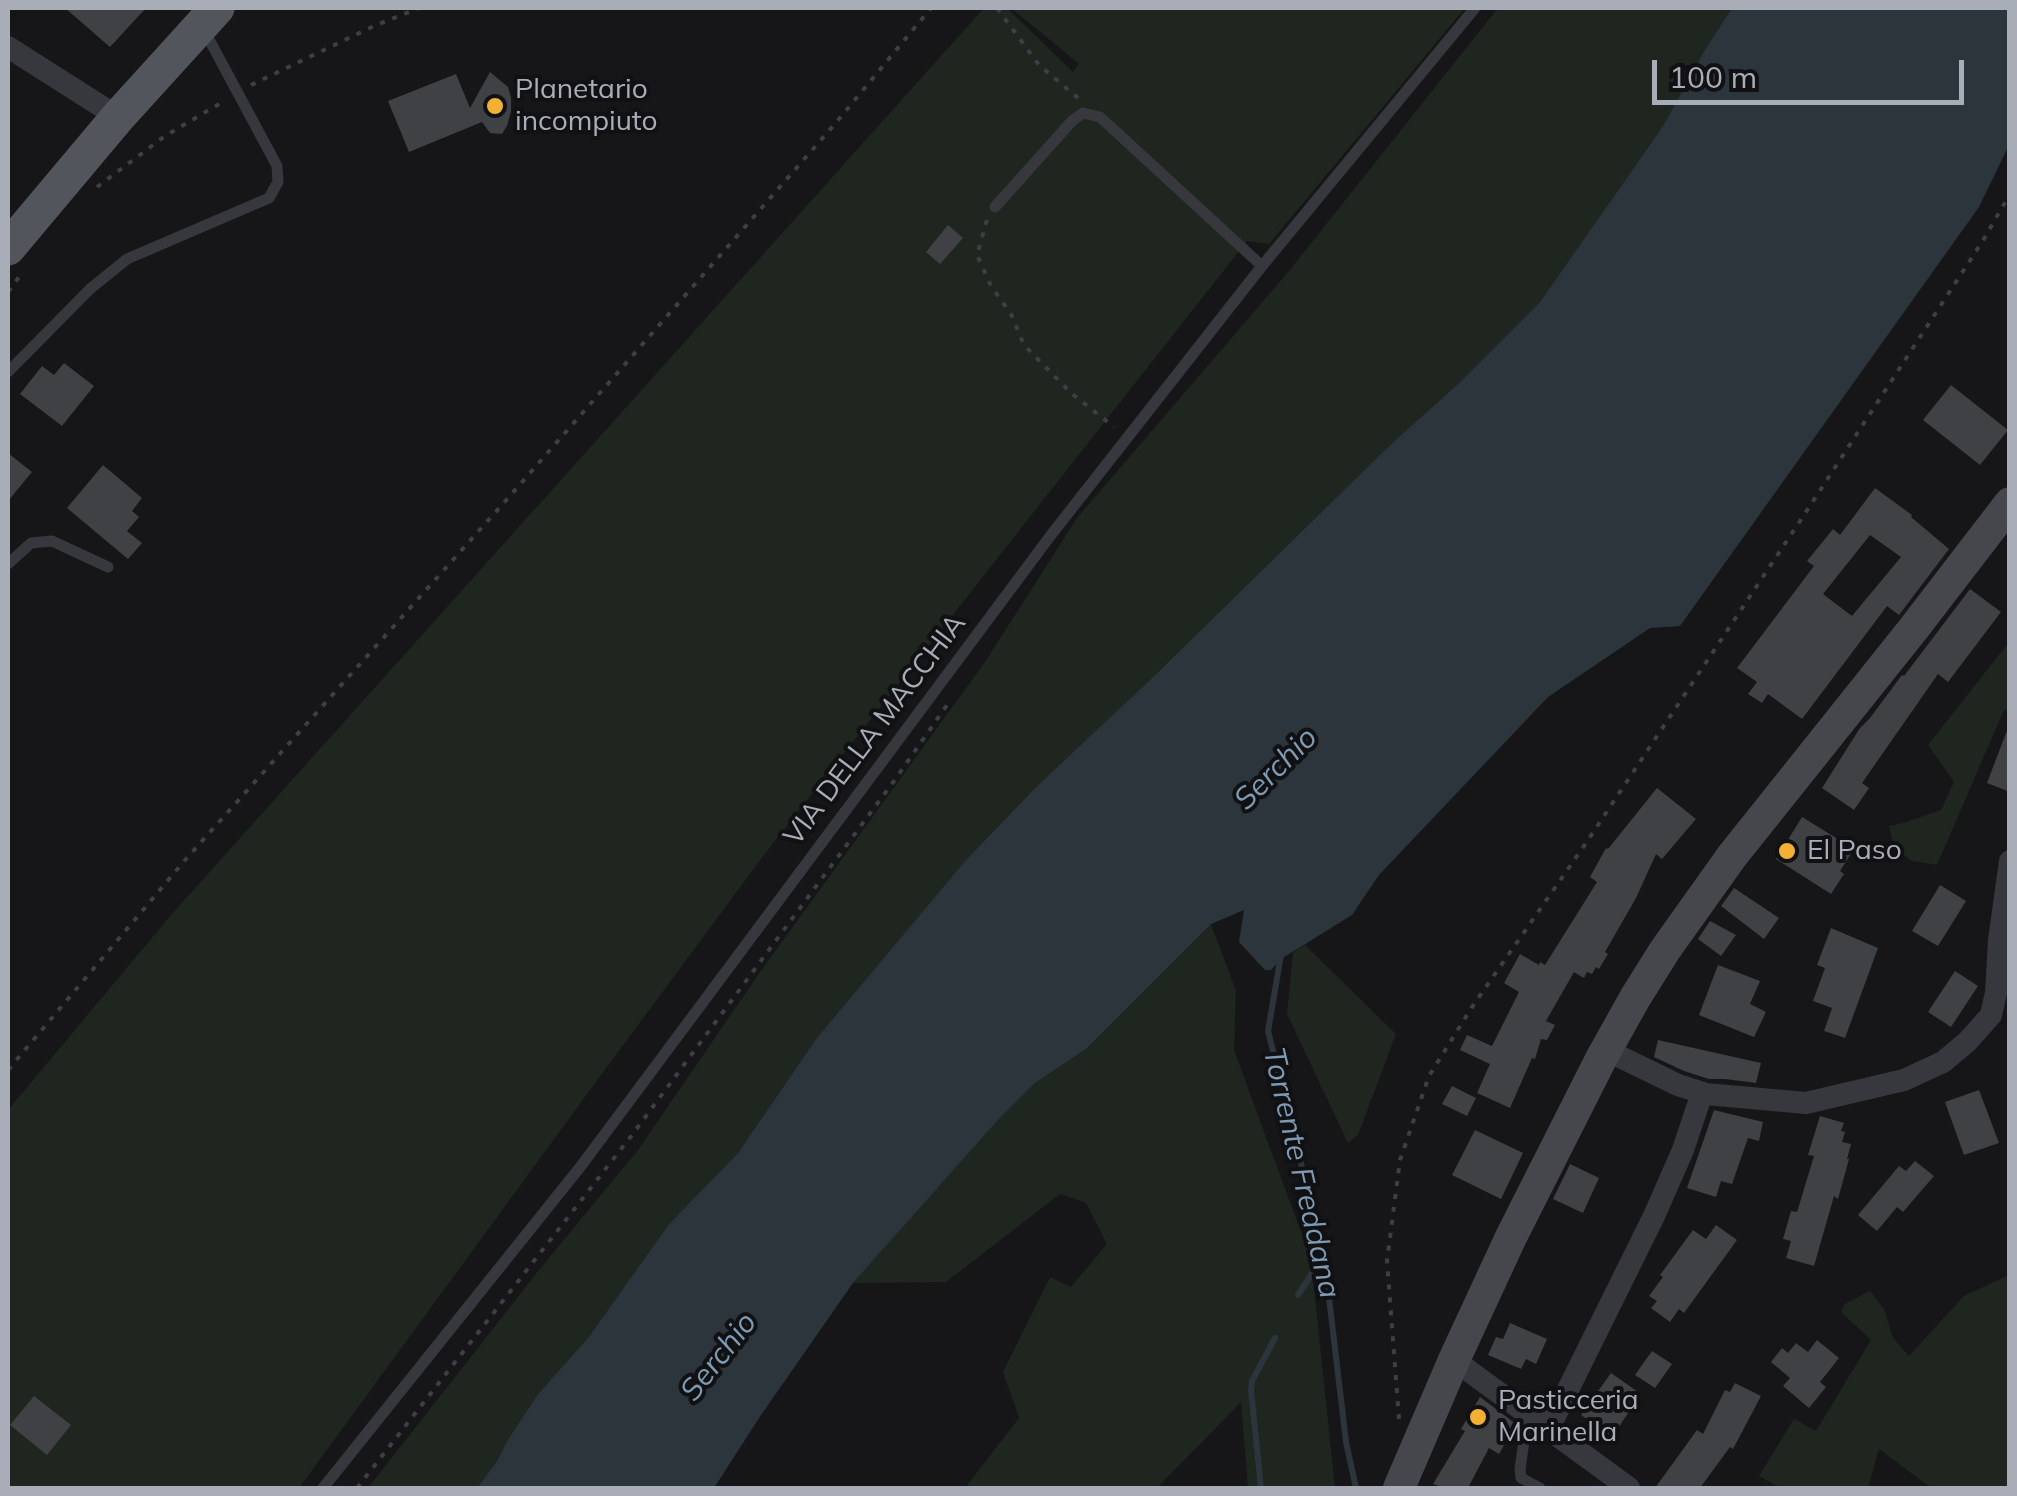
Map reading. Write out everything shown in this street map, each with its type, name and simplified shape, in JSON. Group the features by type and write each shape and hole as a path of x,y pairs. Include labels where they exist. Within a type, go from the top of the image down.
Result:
{"main road":[{"path":"18,256 118,117 209,16"},
{"path":"1399,1488 1409,1431 1454,1360 1606,1050 1665,950 1732,856 2010,503"}],"street":[{"path":"8,47 118,117"},
{"path":"1606,1050 1702,1093 1806,1103 1904,1080 1943,1062 1968,1042 1991,1015 2010,861"},
{"path":"1540,1424 1654,1216 1683,1150 1702,1093"},
{"path":"1454,1360 1629,1488"},
{"path":"1409,1431 1414,1488"}],"lane":[{"name":"VIA DELLA MACCHIA","path":"323,1488 581,1166 1051,535 1262,266 1475,8"},
{"path":"8,372 127,259 269,198 278,182 277,166 239,93 209,16"},
{"path":"994,207 1083,112 1100,117 1262,266"},
{"path":"8,564 31,543 52,541 108,567"},
{"path":"1540,1424 1525,1434 1520,1469 1521,1478 1540,1488"}],"path":[{"path":"93,190 165,136 265,77 419,8"},
{"path":"8,1070 186,859 509,498 931,8"},
{"path":"997,8 1039,65 1100,117"},
{"path":"1409,1431 1387,1261 1400,1160 1428,1076 1804,515 2010,194"},
{"path":"994,207 977,255 990,286 1011,314 1024,344 1071,393 1106,421"},
{"path":"8,292 18,256"},
{"path":"357,1488 632,1135 894,781"}],"shaded area":[{"path":"984,8 1007,8 1073,72 1079,64 1011,8 1465,8 1269,244 1247,241 767,851 299,1488 8,1488 8,1110 171,915"},
{"path":"1498,8 1732,8 1663,126 1540,302 1037,786 965,861 816,1039 738,1153 669,1224 588,1338 538,1394 477,1488 368,1488 638,1150 760,972 985,662 1077,518 1289,271"},
{"path":"2009,642 2009,709 2004,710 1937,865 1912,861 1894,848 1889,826 1941,810 1954,782 1928,745"},
{"path":"1211,924 1236,991 1234,1050 1311,1259 1335,1488 1248,1488 1241,1402 1157,1488 965,1488 1019,1418 1003,1372 1050,1277 1071,1287 1107,1244 1086,1203 1060,1194 946,1282 853,1283 998,1120 1035,1083 1086,1049"},
{"path":"1305,945 1396,1034 1358,1135 1348,1143 1287,1014 1293,952"},
{"path":"2009,1275 2009,1488 1931,1488 1879,1449 1868,1488 1780,1488 1759,1476 1794,1419 1816,1431 1871,1340 1841,1312 1845,1304 1870,1291 1884,1309 1893,1338 1909,1356 1964,1296"}],"water":[{"name":"Serchio","path":"1732,8 2009,8 2009,145 1979,207 1680,626 1650,628 1548,697 1379,875 1352,915 1281,959 1271,970 1265,970 1239,942 1244,910 1211,924 1086,1049 1035,1083 998,1120 853,1283 714,1488 477,1488 538,1394 588,1338 669,1224 738,1153 816,1039 965,861 1037,786 1540,302 1663,126"}],"building":[{"path":"65,8 146,8 110,47"},
{"path":"490,72 508,87 511,98 511,111 502,134 490,133 482,122 409,152 388,101 456,74 470,108"},
{"path":"948,225 963,238 940,264 926,252"},
{"path":"64,363 94,386 62,426 20,394 42,366 54,375"},
{"path":"1951,385 2008,430 1980,465 1923,420"},
{"path":"8,453 32,472 8,501"},
{"path":"103,465 142,498 132,511 139,517 127,531 142,543 128,559 67,508"},
{"path":"1875,488 1949,549 1899,615 1887,606 1802,719 1768,694 1762,703 1748,694 1757,682 1737,668 1814,566 1807,561 1833,529 1840,535","holes":["1870,535 1901,557 1852,616 1823,594"]},
{"path":"1970,589 2001,612 1948,682 1938,674 1862,783 1869,788 1854,810 1822,788 1860,728"},
{"path":"2010,729 2010,792 1987,783"},
{"path":"1657,788 1696,819 1662,859 1656,854 1599,969 1596,967 1592,974 1587,972 1584,978 1574,972 1546,1021 1555,1025 1547,1040 1541,1039 1510,1108 1477,1093 1490,1064 1460,1050 1467,1035 1492,1046 1519,992 1504,983 1520,954 1545,965 1597,882 1590,877 1606,848"},
{"path":"1802,817 1854,849 1831,894 1776,859"},
{"path":"1940,885 1966,901 1938,946 1912,931"},
{"path":"1734,888 1779,918 1764,939 1721,906"},
{"path":"1710,921 1736,935 1721,956 1698,939"},
{"path":"1831,928 1878,948 1845,1038 1824,1031 1832,1008 1813,1001 1825,968 1817,965"},
{"path":"1718,965 1760,981 1750,1004 1766,1012 1754,1037 1699,1015"},
{"path":"1955,971 1978,986 1951,1027 1928,1012"},
{"path":"1658,1040 1761,1063 1756,1083 1709,1079 1684,1071 1654,1057"},
{"path":"1452,1086 1476,1098 1467,1116 1442,1104"},
{"path":"1979,1090 1999,1143 1964,1155 1945,1102"},
{"path":"1714,1110 1763,1122 1759,1141 1748,1138 1732,1184 1721,1181 1716,1197 1687,1188"},
{"path":"1820,1116 1844,1123 1842,1142 1851,1144 1838,1199 1834,1196 1814,1266 1786,1258 1791,1241 1783,1239 1791,1211 1797,1212 1814,1156 1808,1155"},
{"path":"1475,1130 1523,1153 1501,1199 1452,1175"},
{"path":"1915,1161 1934,1176 1903,1212 1897,1207 1877,1231 1858,1215 1899,1166 1906,1171"},
{"path":"1570,1164 1599,1178 1583,1213 1553,1199"},
{"path":"1716,1225 1737,1240 1684,1313 1679,1309 1670,1322 1651,1308 1657,1301 1649,1296 1693,1230 1706,1239"},
{"path":"1510,1323 1547,1339 1536,1364 1526,1359 1521,1369 1488,1355 1496,1337 1503,1339"},
{"path":"1817,1340 1839,1358 1820,1382 1826,1387 1809,1408 1783,1386 1790,1378 1771,1362 1782,1348 1788,1353 1796,1343 1808,1352"},
{"path":"1652,1351 1672,1364 1655,1388 1635,1375"},
{"path":"1611,1373 1641,1394 1612,1437 1581,1415"},
{"path":"1735,1383 1761,1396 1733,1449 1730,1447 1700,1488 1655,1488 1697,1430 1703,1434 1725,1390 1730,1392"},
{"path":"34,1396 71,1425 47,1455 10,1425"},
{"path":"1480,1397 1516,1424 1499,1454 1489,1448 1468,1488 1433,1484 1465,1431 1461,1429"}],"waterway":[{"name":"Torrente Freddana","path":"1281,955 1268,1031 1324,1255 1346,1442 1356,1488"},
{"path":"1298,1295 1324,1255"},
{"path":"1261,1488 1251,1390 1275,1338"}],"place":[{"name":"Planetario incompiuto","path":"495,106"},
{"name":"El Paso","path":"1787,851"},
{"name":"Pasticceria Marinella","path":"1478,1417"}]}
